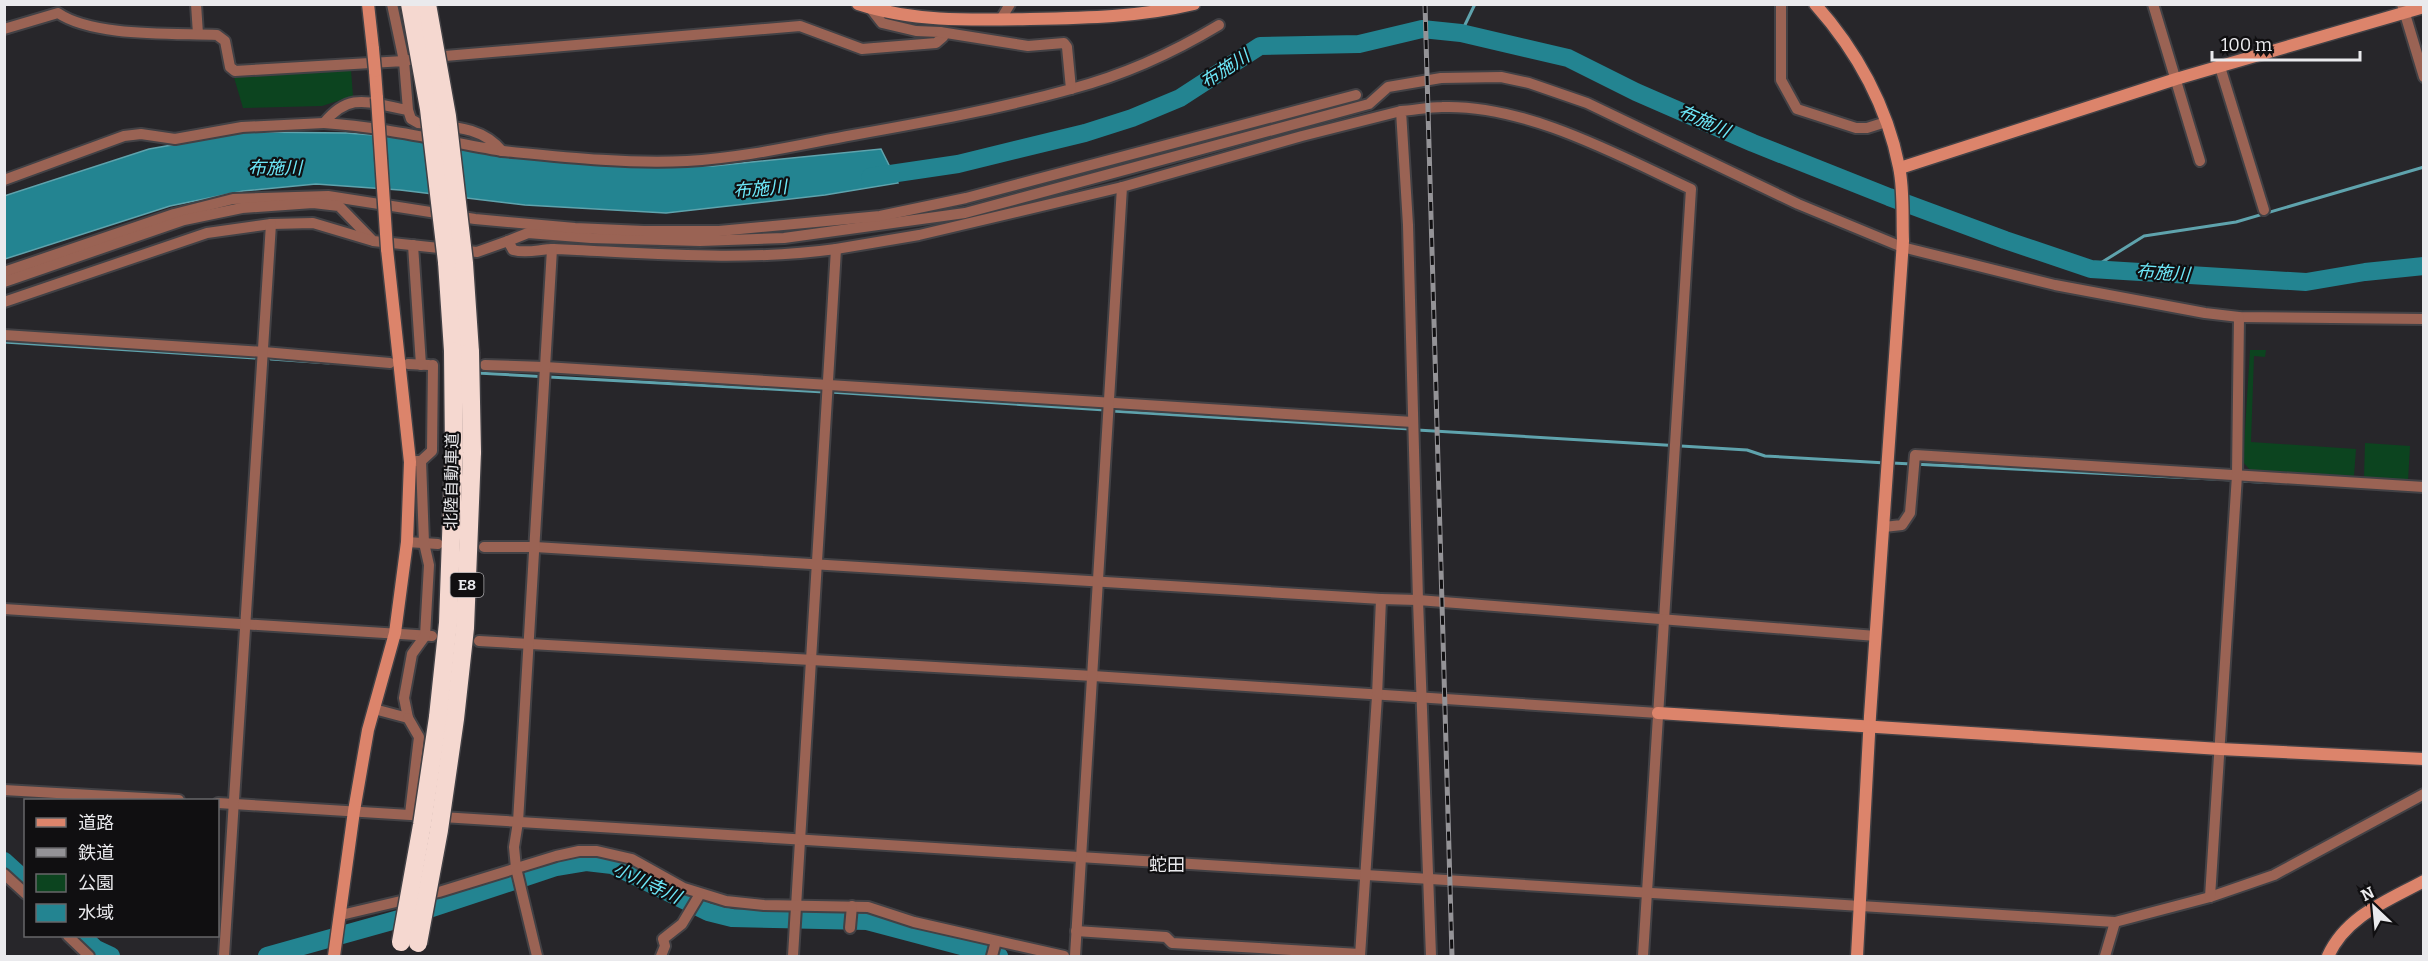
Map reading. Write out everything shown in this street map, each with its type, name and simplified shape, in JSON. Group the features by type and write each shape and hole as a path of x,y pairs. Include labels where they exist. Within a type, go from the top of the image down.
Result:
{"highway":[{"name":"北陸自動車道","path":"410,4 455,263"},
{"name":"北陸自動車道","path":"408,949 422,825 447,718 448,623 463,453 462,352 448,127 427,4"}],"street":[{"path":"196,4 198,34"},
{"path":"368,4 387,249 424,543 429,565 429,636 412,654 404,698 408,718 419,737 410,814"},
{"path":"392,4 404,60 408,110 411,119 418,123 480,133 493,140 502,151"},
{"path":"858,4 871,9 920,16 1001,19 1129,16 1194,4"},
{"path":"1001,19 1010,4"},
{"path":"1781,4 1781,80 1797,109 1856,128 1867,128 1886,122"},
{"path":"2153,4 2200,161"},
{"path":"1816,5 1852,50 1881,105 1900,168 1903,244 1869,726 1857,957"},
{"path":"1900,168 2403,8 2424,7"},
{"path":"2403,8 2424,77"},
{"path":"871,9 882,23 916,31 940,32 1028,46 1064,43 1067,47 1071,89"},
{"path":"4,29 58,13 67,19 105,29 217,35 225,41 230,67 235,71 404,60 800,26 862,49 936,43 943,37 940,32"},
{"path":"4,180 124,136 141,134 175,139 242,127 324,123 364,125 423,138 502,151 599,160 686,161 726,158 942,120 1071,89 1108,79 1156,60 1219,25"},
{"path":"2220,67 2264,210"},
{"path":"4,302 207,233 271,224 313,223 373,241 477,252 528,233 591,238 700,241 784,238 965,213 1370,104 1388,87 1441,78 1501,77 1529,83 1587,103 1788,200 1903,244 2055,285 2205,313 2239,317 2424,320"},
{"path":"4,272 174,214 233,199 328,195 475,219 574,228 644,231 719,231 880,216 977,195 1356,95"},
{"path":"324,123 340,106 351,102 408,110"},
{"path":"508,241 513,250 525,253 552,249 670,256 794,255 836,249 919,235 1122,187 1302,136 1401,111 1443,107 1515,116 1552,127 1592,142 1691,189 1643,957"},
{"path":"1401,111 1408,225 1431,957"},
{"path":"1075,957 1122,187"},
{"path":"4,282 184,220 242,208 313,203 339,206 373,241"},
{"path":"224,957 271,224"},
{"path":"413,245 421,364"},
{"path":"537,957 516,868 514,847 518,822 552,249"},
{"path":"793,957 836,249"},
{"path":"2210,897 2237,476 2239,317"},
{"path":"4,335 264,352 390,363"},
{"path":"408,364 436,365 432,451 415,461"},
{"path":"485,365 1413,422"},
{"path":"1884,527 1902,525 1910,513 1915,455 2424,487"},
{"path":"335,953 354,811 374,709 395,633 415,461"},
{"path":"407,542 438,544"},
{"path":"484,547 535,548 1419,600 1876,636"},
{"path":"1076,931 1166,937 1172,943 1360,955 1381,599"},
{"path":"4,609 429,636"},
{"path":"479,641 1093,676 1424,699 2424,759"},
{"path":"374,709 408,718"},
{"path":"4,790 147,799"},
{"path":"219,803 2115,922 2210,897 2274,875 2424,795"},
{"path":"341,915 439,892 579,851 597,851 632,859 684,888 700,894 743,904 796,909 868,907 914,922 1064,957"},
{"path":"4,874 24,892"},
{"path":"2328,957 2338,938 2353,921 2424,881"},
{"path":"661,957 665,946 663,939 682,924 700,894"},
{"path":"850,928 852,906"},
{"path":"2108,955 2115,922"},
{"path":"69,937 89,957"},
{"path":"992,957 996,940"}],"green space":[{"path":"351,70 353,96 322,106 243,108 233,74"},
{"path":"2250,350 2266,350 2265,357 2254,356 2251,442 2356,449 2354,476 2250,470 2243,462"},
{"path":"2365,443 2410,446 2408,481 2364,478"}],"water":[{"path":"246,132 346,133 483,143 564,161 713,166 881,149 898,183 825,195 666,213 525,205 400,190 316,184 243,191 170,206 5,259 4,196 149,149"}],"waterway":[{"path":"1461,33 1475,4"},
{"name":"布施川","path":"870,177 958,164 1085,133 1132,118 1180,98 1260,46 1359,44 1422,29 1461,33 1568,58 1636,92 1753,143 1889,197 2091,269 2306,282 2365,272 2424,266"},
{"path":"2091,269 2144,236 2236,222 2424,167"},
{"path":"4,342 255,358"},
{"path":"271,359 329,363"},
{"path":"477,373 824,392"},
{"path":"830,392 1105,410"},
{"path":"1112,411 1410,429"},
{"path":"1417,430 1747,450 1765,456 1886,463"},
{"path":"1892,463 2233,480"},
{"path":"2240,481 2281,483"},
{"name":"小川寺川","path":"4,861 24,879"},
{"name":"小川寺川","path":"267,956 399,919 556,867 586,862 612,865 708,912 732,918 867,921 999,956"},
{"name":"小川寺川","path":"83,937 96,949 111,956"}],"railway":[{"path":"1425,4 1452,956"}],"district":[{"name":"蛇田","path":"1167,865"}]}
